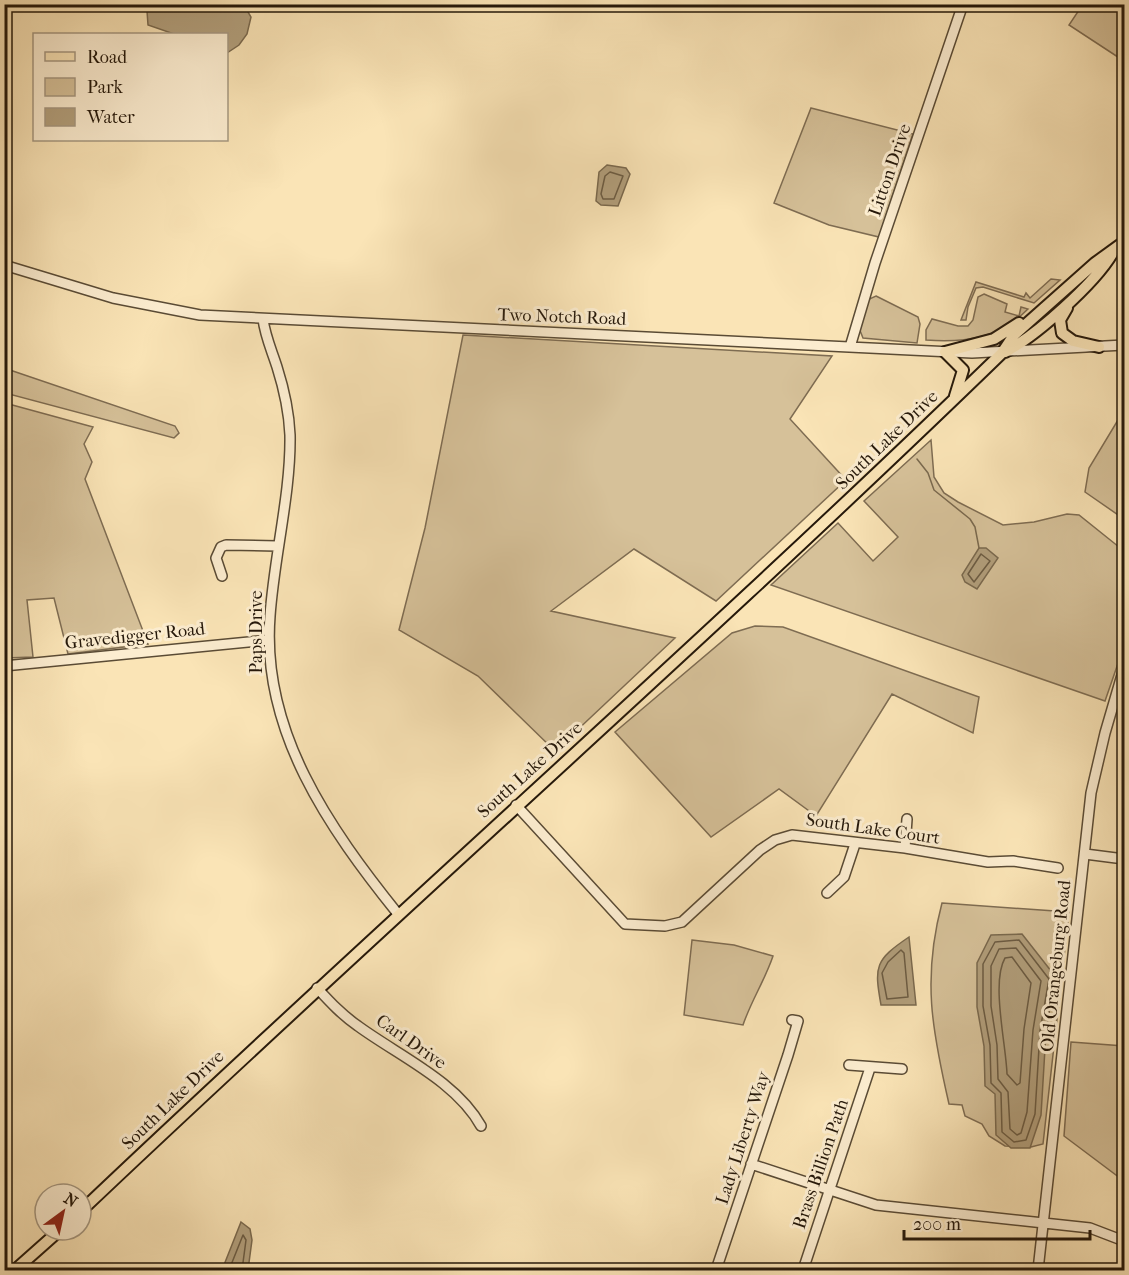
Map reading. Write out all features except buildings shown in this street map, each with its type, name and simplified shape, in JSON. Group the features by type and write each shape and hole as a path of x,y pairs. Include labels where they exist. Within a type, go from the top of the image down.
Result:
{"main road":[{"name":"South Lake Drive","path":"93,1200 317,988 842,506 1002,353 1014,335 1095,264 1125,242"},
{"name":"South Lake Drive","path":"1002,353 1025,342 1104,268 1114,252"},
{"path":"1077,293 1062,315 1060,329 1073,341 1100,347"},
{"path":"945,352 994,339 1042,311"},
{"path":"945,352 963,370 954,400"},
{"path":"15,1270 46,1242"}],"street":[{"name":"Litton Drive","path":"850,347 963,4"},
{"name":"Two Notch Road","path":"4,265 77,288 165,310 263,319 945,352 1002,353 1125,345"},
{"name":"Paps Drive","path":"263,319 282,382 290,433 269,640 270,664 278,711 293,755 320,803 398,914"},
{"path":"222,576 216,558 221,547 226,545 277,546"},
{"name":"Gravedigger Road","path":"4,666 269,640"},
{"name":"Old Orangeburg Road","path":"1038,1270 1091,793 1105,733 1124,669"},
{"name":"South Lake Court","path":"516,805 625,924 665,926 682,922 760,850 792,835 905,848 988,862 1013,861 1058,868"},
{"path":"905,848 907,819"},
{"path":"827,893 844,877 855,844"},
{"path":"1085,854 1125,859"},
{"name":"Carl Drive","path":"317,988 357,1025 426,1073 472,1109 482,1126"},
{"name":"Lady Liberty Way","path":"716,1270 788,1055 798,1021 792,1020"},
{"path":"849,1065 902,1069"},
{"name":"Brass Billion Path","path":"803,1270 870,1068"},
{"path":"751,1164 876,1205 1090,1228 1125,1241"}],"green space":[{"path":"1083,4 1124,5 1124,61 1069,25"},
{"path":"811,108 913,134 879,237 829,225 774,203"},
{"path":"1051,279 1060,280 1034,303 983,287 976,288 968,307 966,320 961,320 976,282 1024,297 1026,293 1030,298"},
{"path":"984,294 1007,304 1005,312 1019,316 1021,307 1028,309 1017,319 1005,326 981,336 955,340 926,340 926,330 932,319 958,326 968,326 973,320 978,297"},
{"path":"876,296 918,317 920,324 917,343 863,338 859,328 867,300"},
{"path":"463,335 832,356 790,419 846,480 716,601 634,549 551,611 675,638 555,751 478,676 399,630 425,528"},
{"path":"4,368 175,426 179,433 174,438 5,393"},
{"path":"5,403 93,427 84,444 92,462 85,479 148,644 68,654 54,598 27,600 33,657 5,658"},
{"path":"1124,410 1124,519 1085,492 1089,468"},
{"path":"931,440 934,477 944,493 958,502 1003,525 1034,522 1067,514 1079,515 1124,551 1124,646 1105,701 771,585 838,523 873,561 898,537 864,501"},
{"path":"755,626 783,627 979,697 973,733 892,694 816,816 779,789 711,837 615,732 732,633"},
{"path":"942,903 1069,912 1043,1144 1031,1147 1005,1146 989,1136 982,1124 965,1116 962,1105 949,1104 934,1028 931,980 932,956"},
{"path":"692,940 734,945 773,956 743,1025 684,1015"},
{"path":"1071,1042 1124,1046 1124,1181 1064,1136"}],"water":[{"path":"155,5 182,8 189,5 244,5 251,17 247,34 239,45 228,52 228,33 171,33 148,25 147,11"},
{"path":"607,165 626,168 630,174 618,206 601,205 596,201 599,172"},
{"path":"979,548 986,548 998,558 977,589 965,582 962,575"},
{"path":"1022,934 1055,976 1046,1032 1041,1115 1030,1148 1011,1148 996,1135 995,1094 985,1086 984,1046 977,1007 977,963 991,935"},
{"path":"909,937 916,1005 881,1005 878,981 880,965 889,952"},
{"path":"241,1222 250,1229 252,1240 248,1270 222,1270"}],"waterway":[{"path":"917,459 928,473 934,490 970,519 975,527 979,548"}]}
